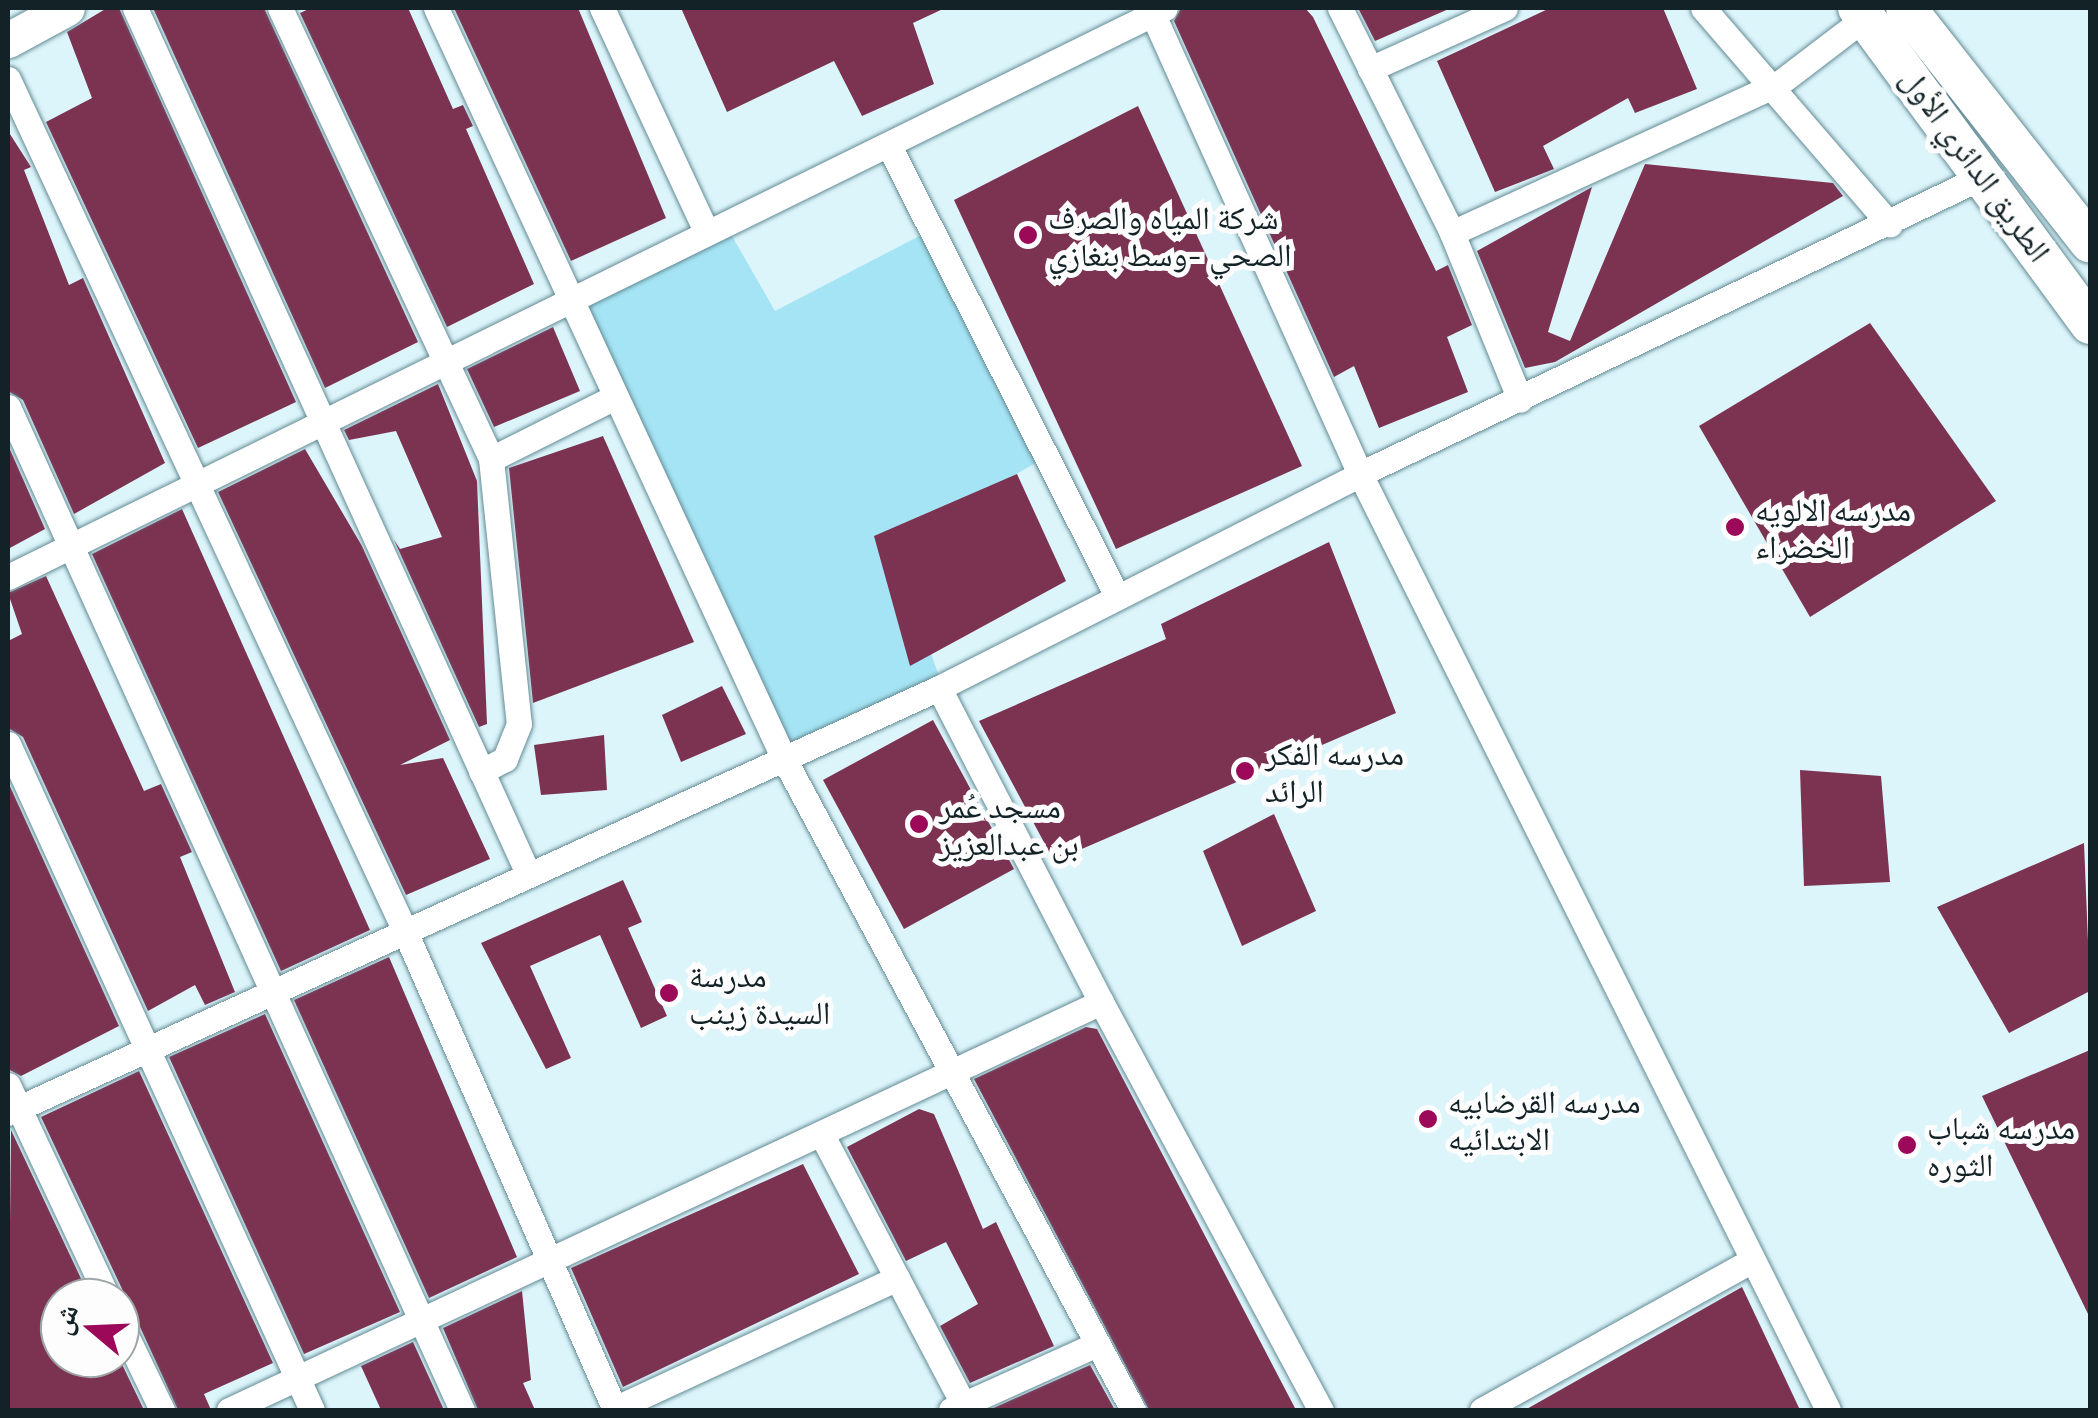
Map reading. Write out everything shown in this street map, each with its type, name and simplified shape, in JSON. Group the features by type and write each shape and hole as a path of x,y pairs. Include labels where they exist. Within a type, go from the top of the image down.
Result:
{"main road":[{"path":"8,40 67,8"},
{"name":"الطريق الدائري الأول","path":"1906,8 2090,243"},
{"name":"الطريق الدائري الأول","path":"1862,12 1988,174 2090,324"}],"street":[{"path":"135,8 317,423 526,870"},
{"path":"280,8 491,459 519,724 505,760 481,772"},
{"path":"436,8 570,299 611,398 783,757 1133,1410"},
{"path":"602,8 706,229"},
{"path":"1340,8 1452,233 1520,400"},
{"path":"1370,69 1505,8"},
{"path":"1703,8 1778,84 1890,225"},
{"path":"8,578 706,229 890,146 1156,10 1360,474 1749,1262 1828,1410"},
{"path":"1452,233 1778,84 1862,12"},
{"path":"8,79 404,929 615,1410 897,1278"},
{"path":"890,146 1117,596"},
{"path":"98,1278 11,1102 148,1047 526,870 939,688 1360,474 1890,225 1988,174"},
{"path":"491,459 611,398"},
{"path":"8,406 462,1410"},
{"path":"939,688 1100,1002 1321,1410"},
{"path":"8,744 312,1410"},
{"path":"229,1410 824,1139 1100,1002"},
{"path":"824,1139 960,1409 1097,1344"},
{"path":"1482,1410 1749,1262"},
{"path":"140,1364 162,1410"}],"shaded area":[{"path":"724,222 775,311 927,232 1044,458 893,546 941,682 783,757 570,299"}],"building":[{"path":"107,8 119,8 296,402 198,448 46,122 92,98 67,32"},
{"path":"153,8 264,8 418,342 325,388"},
{"path":"311,8 408,8 453,109 463,105 473,126 466,129 534,284 447,327 300,13"},
{"path":"454,8 578,8 666,218 571,261"},
{"path":"681,8 945,8 913,23 934,84 862,116 834,61 727,112"},
{"path":"1181,8 1305,8 1313,17 1436,271 1448,265 1472,325 1447,337 1468,392 1379,428 1354,366 1334,377 1174,21"},
{"path":"1358,8 1451,8 1375,41"},
{"path":"1550,8 1663,8 1697,89 1635,113 1628,98 1543,146 1554,169 1495,192 1437,61"},
{"path":"1138,106 1302,466 1116,549 954,200"},
{"path":"8,131 31,167 24,170 69,285 83,278 165,463 74,514 23,400 8,391"},
{"path":"1645,164 1833,183 1843,196 1555,362 1525,368 1477,251 1592,187 1548,332 1570,341"},
{"path":"1870,323 1996,501 1810,617 1699,426"},
{"path":"553,327 580,391 494,427 467,369"},
{"path":"438,384 477,481 487,724 479,727 394,540 400,549 442,537 396,431 349,440 344,430"},
{"path":"603,436 694,642 533,703 509,468"},
{"path":"8,445 45,529 8,549"},
{"path":"305,449 362,546 450,740 400,765 443,758 490,859 406,895 218,492"},
{"path":"1017,474 1066,581 910,666 874,536"},
{"path":"182,509 370,930 281,971 92,554"},
{"path":"1329,542 1396,713 1054,861 979,721 1166,639 1161,624"},
{"path":"46,576 144,791 161,784 192,852 180,857 235,992 205,1005 195,985 148,1011 23,737 8,728 8,641 22,634 8,593"},
{"path":"722,686 746,734 681,762 662,715"},
{"name":"مسجد عُمر بن عبدالعزيز","path":"933,720 1014,869 904,929 823,780"},
{"path":"604,735 607,790 541,795 534,745"},
{"path":"1800,770 1881,776 1890,882 1804,886"},
{"path":"8,782 119,1026 21,1076 8,1069"},
{"path":"1274,814 1316,911 1242,946 1203,851"},
{"path":"2084,843 2090,991 2009,1033 1937,907"},
{"path":"623,880 642,922 628,928 667,1016 641,1028 600,935 530,966 571,1058 546,1069 481,943"},
{"path":"389,957 517,1257 429,1298 294,1000"},
{"path":"265,1014 400,1312 304,1354 169,1057"},
{"path":"1086,1027 1097,1029 1296,1410 1149,1410 974,1079"},
{"path":"2090,1050 2090,1318 1982,1096"},
{"path":"139,1071 273,1363 204,1394 211,1410 178,1410 140,1327 140,1278 117,1278 41,1117"},
{"path":"919,1109 934,1114 983,1229 996,1222 1054,1346 970,1383 940,1326 978,1304 946,1242 906,1261 847,1147"},
{"path":"11,1130 81,1278 40,1278 40,1378 129,1378 144,1410 8,1410"},
{"path":"803,1164 859,1274 623,1387 571,1268"},
{"path":"1742,1287 1800,1410 1525,1410"},
{"path":"522,1291 531,1380 523,1383 535,1410 478,1410 443,1328"},
{"path":"413,1342 444,1410 381,1410 361,1366"},
{"path":"1090,1365 1115,1410 989,1410"}],"place":[{"name":"شركة المياه والصرف الصحي -وسط بنغازي","path":"1028,235"},
{"name":"مدرسه الالويه الخضراء","path":"1735,527"},
{"name":"مدرسه الفكر الرائد","path":"1245,771"},
{"name":"مسجد عُمر بن عبدالعزيز","path":"919,824"},
{"name":"مدرسة السيدة زينب","path":"669,993"},
{"name":"مدرسه القرضابيه الابتدائيه","path":"1428,1119"},
{"name":"مدرسه شباب الثوره","path":"1907,1145"}]}
